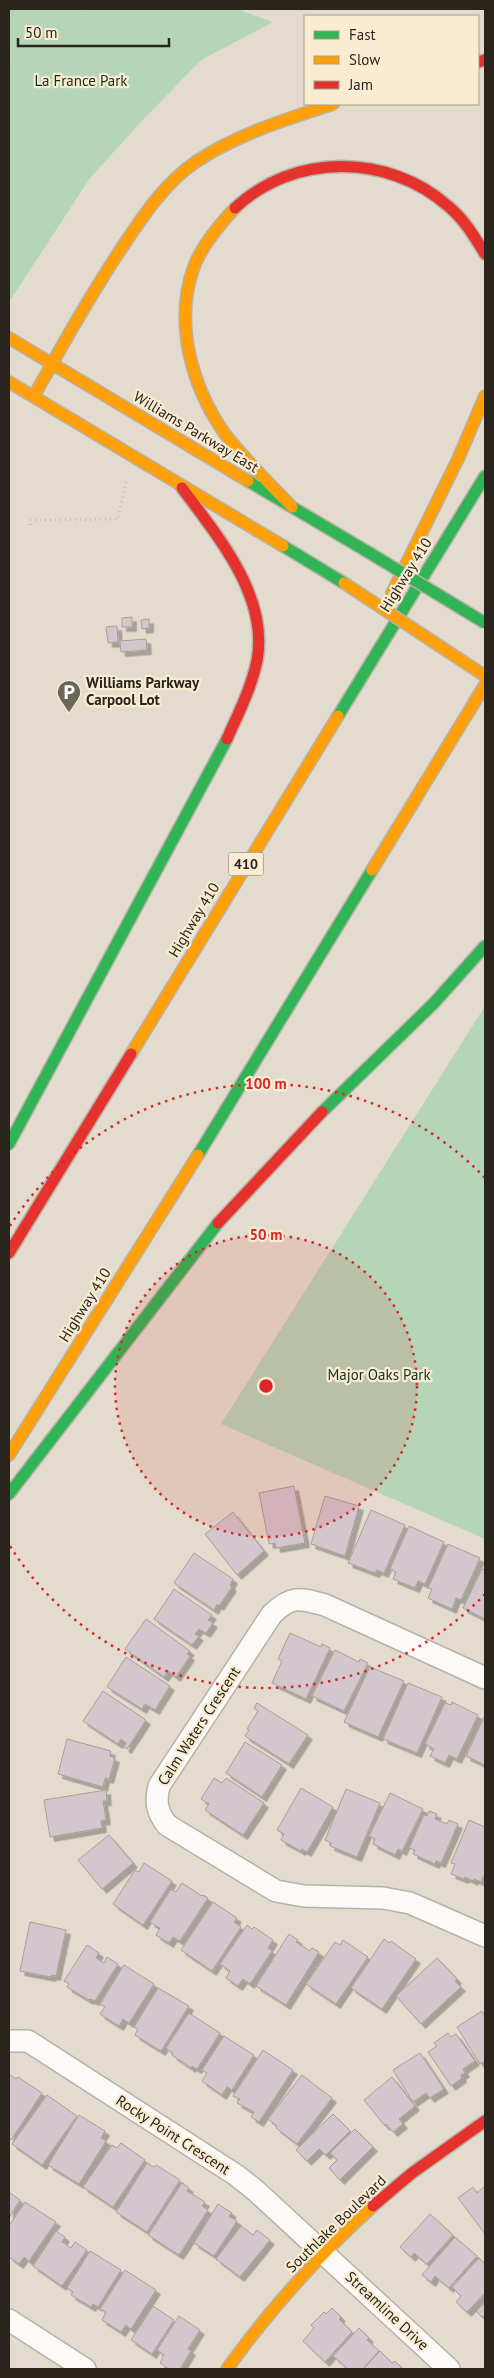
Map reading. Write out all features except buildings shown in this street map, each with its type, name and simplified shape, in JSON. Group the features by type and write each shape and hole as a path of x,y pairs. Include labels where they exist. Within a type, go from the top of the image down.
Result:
{"main road":[{"path":"34,396 80,313 134,229 170,186 196,162 258,128 330,105"},
{"path":"292,507 230,439 208,407 193,368 186,338 188,289 193,268 208,240 230,212 271,181 317,168 351,166 397,175 428,190 461,216 485,254"},
{"name":"Williams Parkway East","path":"9,338 485,623"},
{"path":"9,382 182,488 344,583 485,676"},
{"path":"379,619 458,459 485,396"},
{"name":"Highway 410","path":"9,1253 485,476"},
{"path":"9,1144 226,742 257,660 258,629 253,604 216,535 182,488"},
{"path":"365,670 372,637"},
{"name":"Highway 410","path":"9,1455 200,1151 485,685"},
{"path":"9,1494 227,1211 310,1122 434,1003 485,946"},
{"name":"Southlake Boulevard","path":"227,2369 277,2305 324,2253 407,2175 485,2120"}],"street":[{"name":"Calm Waters Crescent","path":"485,1678 325,1605 302,1599 286,1601 272,1614 159,1786 156,1797 157,1808 168,1825 276,1891 304,1896 383,1898 410,1903 485,1936"},
{"name":"Rocky Point Crescent","path":"9,2041 28,2041 236,2175 324,2253"},
{"name":"Streamline Drive","path":"324,2253 449,2369"},
{"path":"9,2320 85,2369"}],"path":[{"path":"9,57 34,53 66,38 82,20 85,9"},
{"path":"30,525 30,520 118,519 127,477"}],"green space":[{"name":"La France Park","path":"9,9 237,9 273,22 201,60 140,123 90,178 9,302"},
{"name":"Major Oaks Park","path":"485,1006 485,1539 221,1424"}],"traffic: fast":[{"path":"338,716 485,476"},
{"path":"248,481 368,552"},
{"path":"283,546 344,583"},
{"path":"368,552 485,623"},
{"path":"9,1144 227,739"},
{"path":"198,1155 372,870"},
{"path":"322,1112 434,1003 485,946"},
{"path":"9,1494 218,1223"}],"traffic: slow":[{"path":"34,396 78,318 113,262 149,209 176,178 197,161 229,143 263,128 330,105"},
{"path":"235,208 213,234 195,264 189,285 186,307 186,330 189,352 203,395 225,434 292,507"},
{"path":"9,338 248,481"},
{"path":"9,382 283,546"},
{"path":"392,593 458,459 485,396"},
{"path":"344,583 485,676"},
{"path":"372,870 485,685"},
{"path":"131,1054 338,716"},
{"path":"9,1455 198,1155"},
{"path":"227,2369 260,2325 296,2284 333,2244 373,2206"}],"traffic: jam":[{"path":"479,62 485,60"},
{"path":"235,208 258,190 284,177 312,169 341,167 370,169 398,176 424,189 448,206 464,222 485,254"},
{"path":"182,488 225,547 238,569 255,613 259,637 257,661 248,691 227,739"},
{"path":"9,1253 131,1054"},
{"path":"218,1223 322,1112"},
{"path":"373,2206 412,2173 485,2121"}],"place":[{"name":"Williams Parkway Carpool Lot","path":"69,713"}]}
